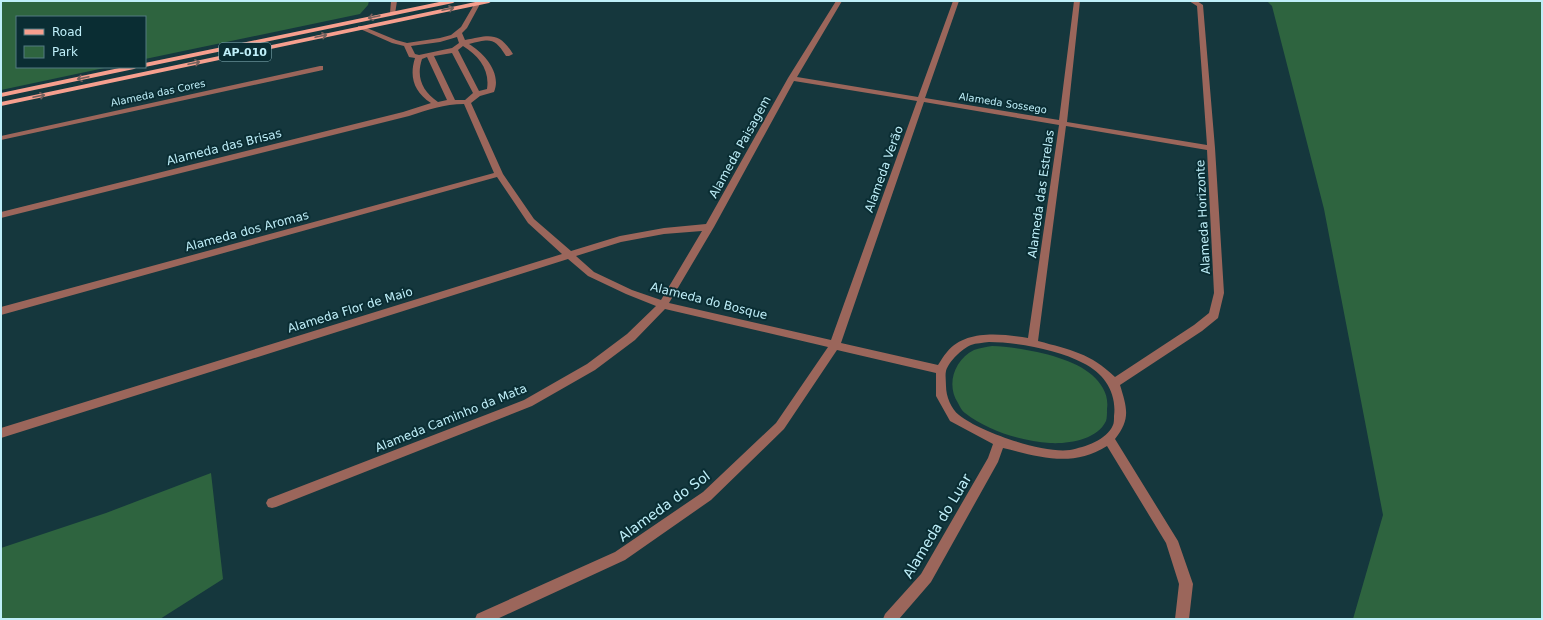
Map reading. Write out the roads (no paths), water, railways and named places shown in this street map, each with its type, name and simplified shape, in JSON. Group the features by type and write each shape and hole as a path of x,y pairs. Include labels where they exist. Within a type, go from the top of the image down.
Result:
{"main road":[{"name":"AP-010","path":"146,65 453,1"},
{"name":"AP-010","path":"1,104 360,27 489,1"},
{"path":"167,60 167,68"},
{"path":"1,96 129,68"}],"street":[{"path":"393,13 394,1"},
{"name":"Alameda Paisagem","path":"663,305 710,227 792,78 839,1"},
{"name":"Alameda Verão","path":"835,344 956,1"},
{"name":"Alameda das Estrelas","path":"1033,343 1063,123 1077,1"},
{"name":"Alameda Horizonte","path":"1114,383 1198,328 1214,315 1219,293 1211,148 1200,5 1192,1"},
{"path":"360,27 394,42 407,45 440,40 453,37 464,28 477,4"},
{"path":"458,33 463,43 478,52 491,72 493,84 491,90 477,94 467,102"},
{"path":"407,45 412,55 419,58 454,50 463,43 482,39 497,40 502,42 509,54"},
{"path":"454,50 477,94"},
{"path":"430,56 452,102"},
{"path":"419,58 415,68 416,82 427,99 437,104"},
{"name":"Alameda das Cores","path":"1,138 320,68"},
{"name":"Alameda Sossego","path":"792,78 1211,148"},
{"name":"Alameda das Brisas","path":"1,215 406,114 437,104 467,102"},
{"name":"Alameda do Bosque","path":"467,102 499,174 531,221 591,274 628,292 663,305 941,370"},
{"name":"Alameda dos Aromas","path":"1,311 499,174"},
{"name":"Alameda Flor de Maio","path":"1,433 568,254 620,239 664,231 710,227"},
{"name":"Alameda Caminho da Mata","path":"272,503 528,403 591,367 630,337 663,305"},
{"path":"989,338 1006,338 1033,343 1087,360 1100,369 1114,383 1121,405 1119,426 1109,439 1096,447 1069,455 1042,453 999,442 976,432 954,418 941,396 941,370 950,354 968,342 989,338"},
{"name":"Alameda do Sol","path":"482,619 620,556 707,496 780,426 835,344"},
{"path":"1109,439 1172,540 1186,584 1182,619"},
{"name":"Alameda do Luar","path":"890,619 926,578 994,459 999,442"}]}
